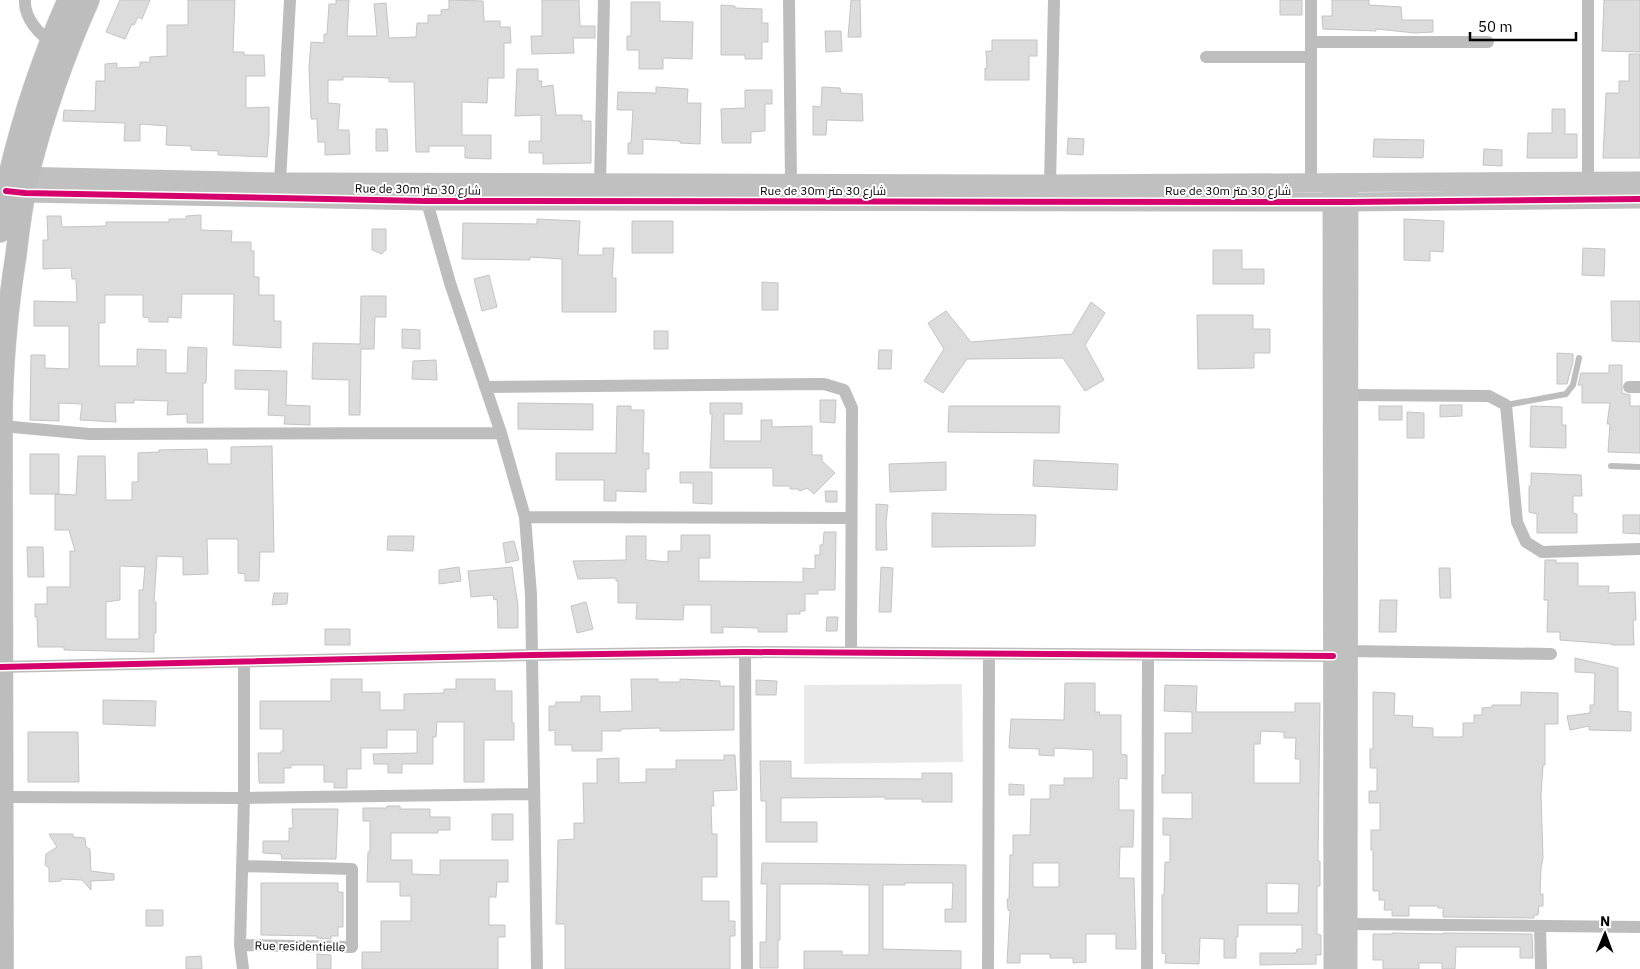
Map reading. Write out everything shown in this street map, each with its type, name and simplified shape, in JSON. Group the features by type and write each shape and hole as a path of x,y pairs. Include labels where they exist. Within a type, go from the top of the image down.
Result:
{"main road":[{"path":"0,232 48,105 68,0"},
{"path":"60,46 89,0"},
{"path":"3,969 1,865 3,797 1,426 4,344 10,291 17,184"}],"street":[{"path":"24,0 24,6 32,24 60,46"},
{"path":"280,182 290,0"},
{"path":"600,183 604,0"},
{"path":"788,0 792,184"},
{"path":"1050,184 1054,0"},
{"path":"1311,0 1311,182"},
{"path":"1588,0 1588,181"},
{"path":"1311,42 1488,42"},
{"path":"1206,57 1311,57"},
{"name":"Rue de 30m شارع 30 متر","path":"17,184 280,182 425,192 600,183 1050,184 1640,181"},
{"path":"1341,182 1341,654 1349,924 1348,969"},
{"name":"Rue de 30m شارع 30 متر","path":"17,184 425,192 1340,201 1640,199"},
{"path":"425,192 450,283 501,433 525,517 531,595 537,969"},
{"path":"1333,969 1349,395 1340,201"},
{"path":"484,387 824,384 844,390 852,408 850,518 851,652"},
{"path":"1349,395 1489,396 1506,405 1518,522 1526,542 1542,552 1640,549"},
{"path":"1,426 89,434 501,433"},
{"path":"525,517 850,518"},
{"path":"1,667 745,652 1148,656 1551,654"},
{"path":"745,652 747,969"},
{"path":"988,969 989,654"},
{"path":"1147,969 1148,656"},
{"path":"242,969 240,945 244,798 244,662"},
{"path":"3,797 244,798 534,794"},
{"name":"Rue residentielle","path":"240,945 352,947 352,869 242,866"},
{"path":"1349,924 1640,927"},
{"path":"1540,926 1541,969"}],"lane":[{"path":"1506,405 1566,394 1573,385 1579,358"},
{"path":"1611,466 1640,467"}],"shaded area":[{"path":"962,684 963,762 804,764 804,685"}],"building":[{"path":"120,0 150,0 142,19 138,17 134,25 132,24 125,39 106,32"},
{"path":"188,0 235,0 233,52 244,52 244,55 264,55 265,76 246,76 246,108 269,107 267,157 218,155 218,151 191,150 191,146 166,145 167,126 140,124 140,141 124,141 125,123 63,121 64,110 95,111 96,81 105,81 105,64 117,63 117,68 140,67 140,62 150,62 150,57 167,56 167,25 188,25"},
{"path":"336,0 349,0 347,36 377,36 374,4 386,3 389,38 416,37 417,23 428,23 428,15 441,15 441,10 449,9 449,0 483,1 484,21 500,21 500,27 510,27 511,43 504,43 504,78 488,78 487,103 462,102 462,135 491,135 491,159 465,158 465,146 429,146 429,152 416,152 414,82 389,82 389,78 365,77 343,77 343,80 328,80 328,103 340,104 338,130 349,130 350,154 325,155 325,142 318,142 317,119 311,119 309,68 311,42 324,43 324,34 327,34 329,4 336,4"},
{"path":"542,0 579,0 580,26 595,26 595,38 573,38 574,53 532,54 531,36 542,36"},
{"path":"851,0 860,0 861,37 848,37"},
{"path":"1280,0 1302,0 1302,15 1280,15"},
{"path":"1332,0 1369,0 1369,5 1401,7 1402,20 1433,20 1433,32 1323,29 1322,16 1332,16"},
{"path":"1604,0 1640,0 1640,52 1602,51"},
{"path":"631,2 660,2 660,21 693,22 692,59 663,58 663,69 639,69 639,50 627,50 627,36 631,36"},
{"path":"721,5 735,6 735,8 762,9 762,23 768,23 768,42 762,42 762,59 745,59 745,55 721,55"},
{"path":"825,31 841,31 842,51 826,52"},
{"path":"992,40 1037,40 1037,56 1029,56 1029,80 985,80 985,68 987,68 986,51 992,51"},
{"path":"1629,54 1640,54 1640,158 1603,158 1606,93 1619,93 1619,81 1629,81"},
{"path":"517,69 538,69 538,81 542,81 541,87 553,85 556,115 582,115 582,121 591,121 591,163 543,164 543,153 529,153 529,141 541,141 541,115 515,116"},
{"path":"656,87 688,89 687,103 701,103 700,144 643,139 643,154 628,154 628,143 631,143 633,110 617,110 618,92 656,93"},
{"path":"822,87 840,88 841,93 862,94 863,121 827,120 826,135 813,135 813,106 821,107"},
{"path":"745,90 772,90 772,104 765,104 765,131 751,132 751,143 722,143 721,109 745,108"},
{"path":"1552,109 1565,109 1565,134 1577,134 1577,158 1527,158 1528,133 1552,133"},
{"path":"376,129 387,129 388,151 376,151"},
{"path":"1068,138 1084,139 1083,155 1067,154"},
{"path":"1374,139 1424,140 1423,158 1373,157"},
{"path":"1484,149 1502,150 1502,166 1483,165"},
{"path":"201,215 201,230 232,231 231,242 251,242 251,251 254,251 254,277 259,277 259,295 274,295 274,321 281,321 281,348 233,345 234,294 182,294 181,318 168,317 168,322 149,322 149,318 143,317 143,295 105,295 105,323 99,323 99,366 137,366 137,349 166,350 166,373 187,373 188,347 207,348 206,383 203,383 203,423 187,423 187,414 167,415 168,401 134,400 134,403 115,403 116,422 80,420 82,404 59,403 59,421 30,420 31,355 45,355 45,368 69,369 69,326 34,326 34,301 77,302 76,279 72,279 71,268 43,269 43,240 48,240 47,216 61,216 62,227 106,226 106,222 169,222 169,219 186,219 186,216"},
{"path":"537,219 580,221 578,255 603,255 603,248 614,248 612,278 616,278 616,312 562,312 562,259 530,257 530,260 462,259 463,223 537,224"},
{"path":"1404,219 1444,221 1443,252 1430,251 1430,261 1404,260"},
{"path":"632,221 673,221 673,253 632,253"},
{"path":"372,229 386,229 386,250 382,254 372,250"},
{"path":"1583,248 1605,249 1604,276 1582,275"},
{"path":"1213,250 1242,250 1242,269 1264,269 1264,284 1213,284"},
{"path":"489,275 497,307 482,311 474,279"},
{"path":"762,282 778,283 778,310 762,310"},
{"path":"361,296 386,296 386,317 375,317 374,349 361,349 360,415 349,415 349,380 312,379 313,343 360,344"},
{"path":"1611,301 1640,301 1640,342 1612,341"},
{"path":"1091,302 1105,313 1085,345 1104,380 1085,391 1063,358 967,359 943,393 924,381 944,349 928,323 946,311 971,342 1072,334"},
{"path":"1197,315 1253,315 1253,329 1270,329 1270,353 1254,353 1254,368 1198,369"},
{"path":"402,329 420,330 420,349 402,348"},
{"path":"654,331 668,331 668,349 654,349"},
{"path":"879,350 892,350 891,369 878,369"},
{"path":"1557,353 1573,354 1573,362 1567,384 1557,384"},
{"path":"436,360 437,380 412,379 413,361"},
{"path":"1609,365 1622,365 1622,393 1630,395 1630,406 1640,406 1640,453 1608,452 1610,424 1607,424 1610,403 1582,403 1582,385 1578,385 1581,373 1609,373"},
{"path":"235,370 287,371 286,405 310,406 310,425 284,424 285,416 268,415 269,390 235,389"},
{"path":"820,400 836,400 835,423 820,422"},
{"path":"518,403 593,404 593,430 518,429"},
{"path":"710,403 742,403 742,414 724,414 724,441 761,441 761,420 772,420 772,427 812,426 812,455 822,455 822,461 835,473 814,494 807,488 800,491 790,489 790,486 773,486 773,468 710,468 712,414 710,414"},
{"path":"1440,405 1462,405 1462,416 1440,417"},
{"path":"617,406 631,406 631,410 644,410 643,453 649,453 649,469 646,469 646,492 616,491 616,501 604,501 604,480 556,480 556,453 616,453"},
{"path":"949,406 1060,406 1059,433 948,432"},
{"path":"1379,406 1402,406 1402,420 1379,420"},
{"path":"1531,406 1562,407 1562,425 1566,425 1566,448 1530,447"},
{"path":"1407,412 1424,413 1424,438 1407,438"},
{"path":"272,446 274,552 260,552 259,581 245,581 245,574 238,573 238,540 207,539 208,574 183,575 183,557 157,556 154,602 156,602 156,633 154,633 154,652 64,650 64,647 38,647 35,604 47,604 47,587 70,587 70,551 75,551 69,530 55,530 55,494 76,495 78,456 105,456 106,500 132,500 132,482 138,482 138,453 159,452 159,450 207,449 208,464 231,464 231,447","holes":["120,566 145,567 143,590 139,590 139,639 106,639 106,602 120,600"]},
{"path":"30,454 59,454 59,494 30,494"},
{"path":"1034,460 1118,464 1117,490 1033,486"},
{"path":"946,462 946,490 890,492 889,464"},
{"path":"680,472 712,472 712,504 693,503 693,483 680,483"},
{"path":"1531,473 1581,475 1582,496 1573,496 1573,513 1577,514 1577,533 1537,533 1537,514 1529,512"},
{"path":"825,491 837,491 837,502 826,502"},
{"path":"876,504 888,505 886,523 887,550 876,550"},
{"path":"932,513 1036,515 1035,546 932,547"},
{"path":"1623,515 1640,515 1640,534 1623,533"},
{"path":"824,532 836,532 835,590 818,590 818,594 805,594 805,611 800,611 800,614 787,614 787,632 758,632 758,628 723,627 723,633 711,633 711,605 684,605 683,620 636,619 637,603 618,603 618,581 616,581 616,578 578,579 573,561 626,560 626,536 646,536 646,560 668,562 668,551 681,551 681,535 710,535 710,558 699,558 699,581 803,582 803,568 815,569 815,555 820,555 820,545 823,545"},
{"path":"388,536 414,536 413,551 387,550"},
{"path":"514,541 519,560 506,563 503,543"},
{"path":"27,547 43,547 44,577 28,577"},
{"path":"1545,560 1556,560 1556,563 1578,563 1578,586 1609,586 1608,593 1635,592 1636,620 1633,620 1634,645 1560,640 1560,632 1547,632 1548,600 1544,600"},
{"path":"459,567 461,581 439,584 439,570"},
{"path":"512,567 518,606 518,628 498,628 497,599 494,600 493,595 471,597 468,571"},
{"path":"881,567 893,568 891,612 879,612"},
{"path":"1439,568 1450,568 1451,598 1440,598"},
{"path":"274,593 288,593 287,604 272,605"},
{"path":"1380,600 1397,600 1396,632 1379,632"},
{"path":"586,602 593,629 577,633 571,606"},
{"path":"827,617 838,617 837,631 826,631"},
{"path":"325,629 350,629 350,645 325,645"},
{"path":"1575,658 1618,668 1618,711 1631,712 1631,731 1589,730 1589,726 1570,730 1567,716 1590,713 1590,705 1594,705 1595,673 1575,672"},
{"path":"331,679 362,679 362,692 380,692 380,710 404,710 404,694 444,693 444,689 456,689 456,679 495,679 495,691 512,691 514,740 484,740 484,782 464,782 464,722 437,722 436,737 433,737 433,764 402,764 402,773 388,773 388,764 374,764 373,754 417,753 417,730 387,730 387,748 361,748 361,769 347,769 347,788 334,788 334,782 324,782 324,765 291,765 291,768 284,768 284,783 259,783 258,753 281,753 283,751 283,729 260,729 260,701 331,701"},
{"path":"631,679 658,679 658,682 680,682 680,679 720,681 720,686 734,686 734,730 660,731 660,728 621,729 621,731 602,731 602,751 572,751 572,745 555,745 555,730 549,731 549,706 555,706 556,702 581,702 581,696 600,696 600,712 632,711"},
{"path":"756,680 777,681 776,695 756,695"},
{"path":"1065,683 1095,683 1095,712 1100,712 1099,715 1121,715 1121,754 1127,755 1127,779 1119,778 1119,810 1134,810 1133,847 1120,847 1119,878 1134,878 1136,949 1116,949 1116,934 1086,934 1086,962 1073,963 1073,958 1050,958 1050,954 1020,954 1020,963 1007,963 1010,911 1008,910 1007,899 1009,899 1010,855 1013,855 1013,835 1030,835 1031,799 1050,799 1050,785 1064,785 1064,778 1093,778 1093,750 1054,748 1054,756 1039,755 1039,749 1009,748 1011,719 1064,720","holes":["1033,863 1059,863 1059,887 1033,887"]},
{"path":"1165,685 1197,686 1196,712 1295,712 1295,703 1320,703 1318,861 1320,861 1320,886 1317,886 1317,934 1321,935 1321,955 1316,955 1316,964 1260,965 1260,953 1296,953 1297,949 1302,949 1302,925 1238,925 1236,958 1224,958 1224,939 1200,938 1199,964 1165,963 1166,954 1162,953 1162,895 1164,895 1165,862 1170,862 1170,835 1163,835 1163,818 1192,819 1192,793 1162,793 1162,775 1165,775 1165,733 1192,733 1192,712 1164,711","holes":["1261,731 1284,732 1284,738 1296,738 1295,759 1300,759 1300,783 1254,783 1254,744 1260,744","1267,883 1299,884 1298,913 1267,913"]},
{"path":"1373,692 1395,693 1394,715 1413,716 1412,727 1433,728 1433,737 1463,736 1463,723 1474,723 1474,715 1482,715 1482,708 1492,707 1492,705 1521,705 1521,692 1558,693 1558,724 1545,724 1545,765 1543,765 1541,795 1543,858 1540,894 1543,894 1543,906 1539,906 1538,915 1534,915 1534,918 1443,917 1443,908 1438,908 1438,906 1409,906 1409,916 1392,916 1392,910 1384,910 1385,900 1379,900 1379,891 1373,891 1371,830 1380,830 1380,803 1369,803 1369,791 1377,791 1377,768 1370,768 1370,749 1373,749"},
{"path":"103,700 156,701 155,726 103,724"},
{"path":"28,732 78,732 79,782 28,782"},
{"path":"724,755 735,755 737,790 713,791 714,806 711,806 712,834 717,834 717,877 702,877 702,901 729,901 729,921 735,921 735,936 730,936 730,969 565,969 565,924 556,924 558,840 574,839 574,823 584,823 583,783 597,783 597,759 619,758 619,783 646,782 646,769 676,769 676,760 724,760"},
{"path":"760,761 791,761 791,778 922,779 922,773 952,773 952,802 922,802 922,799 885,799 885,797 781,798 781,822 817,822 817,842 766,842 766,801 761,801"},
{"path":"1009,784 1024,785 1024,795 1009,795"},
{"path":"387,806 400,806 400,809 430,809 430,817 450,817 450,830 438,830 438,833 391,833 391,860 412,860 412,874 440,875 440,860 508,860 508,882 497,882 496,897 489,897 489,925 505,925 505,937 498,937 498,969 362,969 362,952 381,952 381,921 411,921 411,896 400,896 400,882 367,882 368,852 370,852 370,821 363,821 363,808 387,808"},
{"path":"292,809 338,809 336,859 282,859 281,854 263,853 263,841 289,841 289,828 293,828"},
{"path":"492,814 513,814 513,840 492,840"},
{"path":"49,834 73,834 73,837 85,838 86,847 90,849 91,871 114,874 114,880 91,881 91,890 82,880 61,879 61,881 49,882 49,868 45,865 46,854 57,847"},
{"path":"762,863 966,865 966,922 945,922 945,909 952,909 953,883 883,885 883,949 961,951 961,969 804,969 804,951 842,951 842,955 869,955 869,885 826,884 780,884 778,968 760,968 760,942 766,942 767,884 761,884"},
{"path":"261,883 338,883 338,892 343,892 343,927 338,927 338,936 331,936 331,939 317,938 317,936 261,935"},
{"path":"146,910 163,910 163,926 146,926"},
{"path":"1373,934 1532,934 1533,958 1520,958 1520,947 1456,947 1455,969 1442,969 1442,963 1419,963 1419,969 1383,969 1383,960 1373,960"},
{"path":"317,954 331,955 331,969 317,969"},
{"path":"201,956 202,969 186,969 186,957"}],"cycle path":[{"path":"6,191 25,193 426,201 1349,202 1640,199"},
{"path":"0,667 745,652 1333,656"}]}
